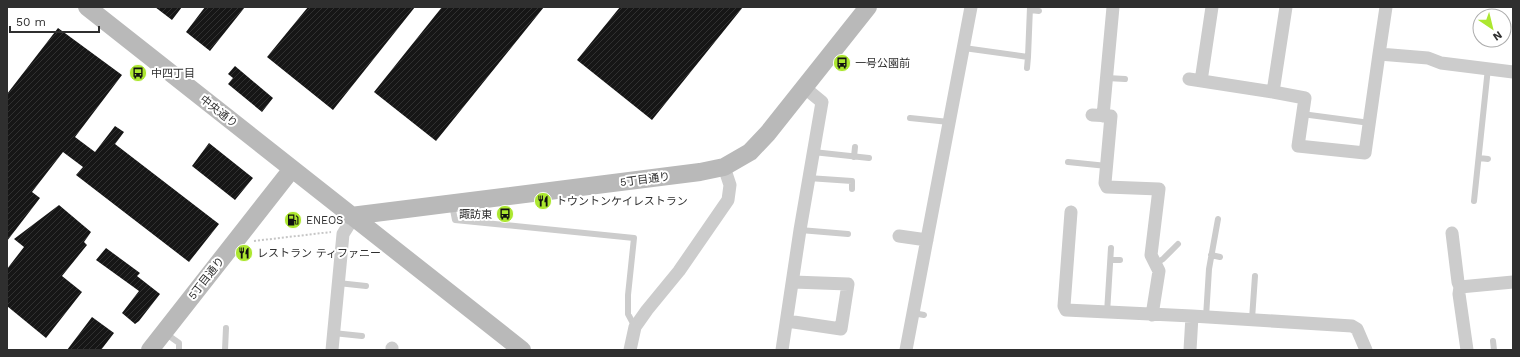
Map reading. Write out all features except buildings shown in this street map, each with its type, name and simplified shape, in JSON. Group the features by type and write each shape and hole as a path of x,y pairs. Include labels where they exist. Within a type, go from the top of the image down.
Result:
{"street":[{"name":"中央通り","path":"87,7 292,169 350,221 522,350"},
{"name":"5丁目通り","path":"350,221 452,203 700,172 724,167 750,152 768,133 868,7"},
{"path":"906,350 919,314 927,240 929,204 936,165 949,122 971,7"},
{"path":"1113,7 1107,78 1098,115 1111,116 1105,183 1107,187 1159,189 1151,255 1159,271 1152,315"},
{"path":"1212,7 1195,80 1304,98 1298,146 1365,153 1386,7"},
{"path":"1273,92 1286,7"},
{"path":"1380,54 1428,58 1441,63 1513,72"},
{"path":"782,350 808,178 822,102 805,88"},
{"path":"630,350 635,327 679,271 728,200 730,185 724,167"},
{"name":"5丁目通り","path":"150,350 292,169"},
{"path":"1071,212 1071,250 1064,306 1066,310 1252,319 1352,326 1357,329 1366,350"},
{"path":"332,350 342,234 350,221"},
{"path":"1452,233 1458,282 1460,287 1459,294 1468,345"},
{"path":"899,236 927,240"},
{"path":"787,321 841,329 848,284 793,282"},
{"path":"1460,287 1513,282"},
{"path":"1190,350 1192,316"}],"lane":[{"path":"1027,68 1030,52 1030,9 1039,11"},
{"path":"964,48 1028,57"},
{"path":"1474,202 1488,68"},
{"path":"1107,78 1125,79"},
{"path":"1302,114 1370,123"},
{"path":"910,118 949,122"},
{"path":"854,157 855,147"},
{"path":"813,152 869,158"},
{"path":"1479,158 1488,159"},
{"path":"1068,162 1107,166"},
{"path":"808,178 852,181 852,189"},
{"path":"452,203 455,220 634,238 628,295 628,314 635,327"},
{"path":"1206,317 1209,269 1218,219"},
{"path":"800,230 848,234"},
{"path":"1155,264 1163,259 1178,244"},
{"path":"1107,313 1111,248"},
{"path":"1212,255 1220,257"},
{"path":"1111,260 1120,260"},
{"path":"1252,319 1255,276"},
{"path":"338,283 366,286"},
{"path":"225,350 226,328"},
{"path":"164,332 179,343 178,350"},
{"path":"334,333 362,336"},
{"path":"1493,341 1494,350"}],"path":[{"path":"238,237 245,242 350,221"}],"place":[{"name":"一号公園前","path":"842,63"},
{"name":"中四丁目","path":"138,73"},
{"name":"トウントンケイレストラン","path":"543,201"},
{"name":"諏訪東","path":"505,214"},
{"name":"ENEOS","path":"293,220"},
{"name":"レストラン ティファニー","path":"244,253"}]}
